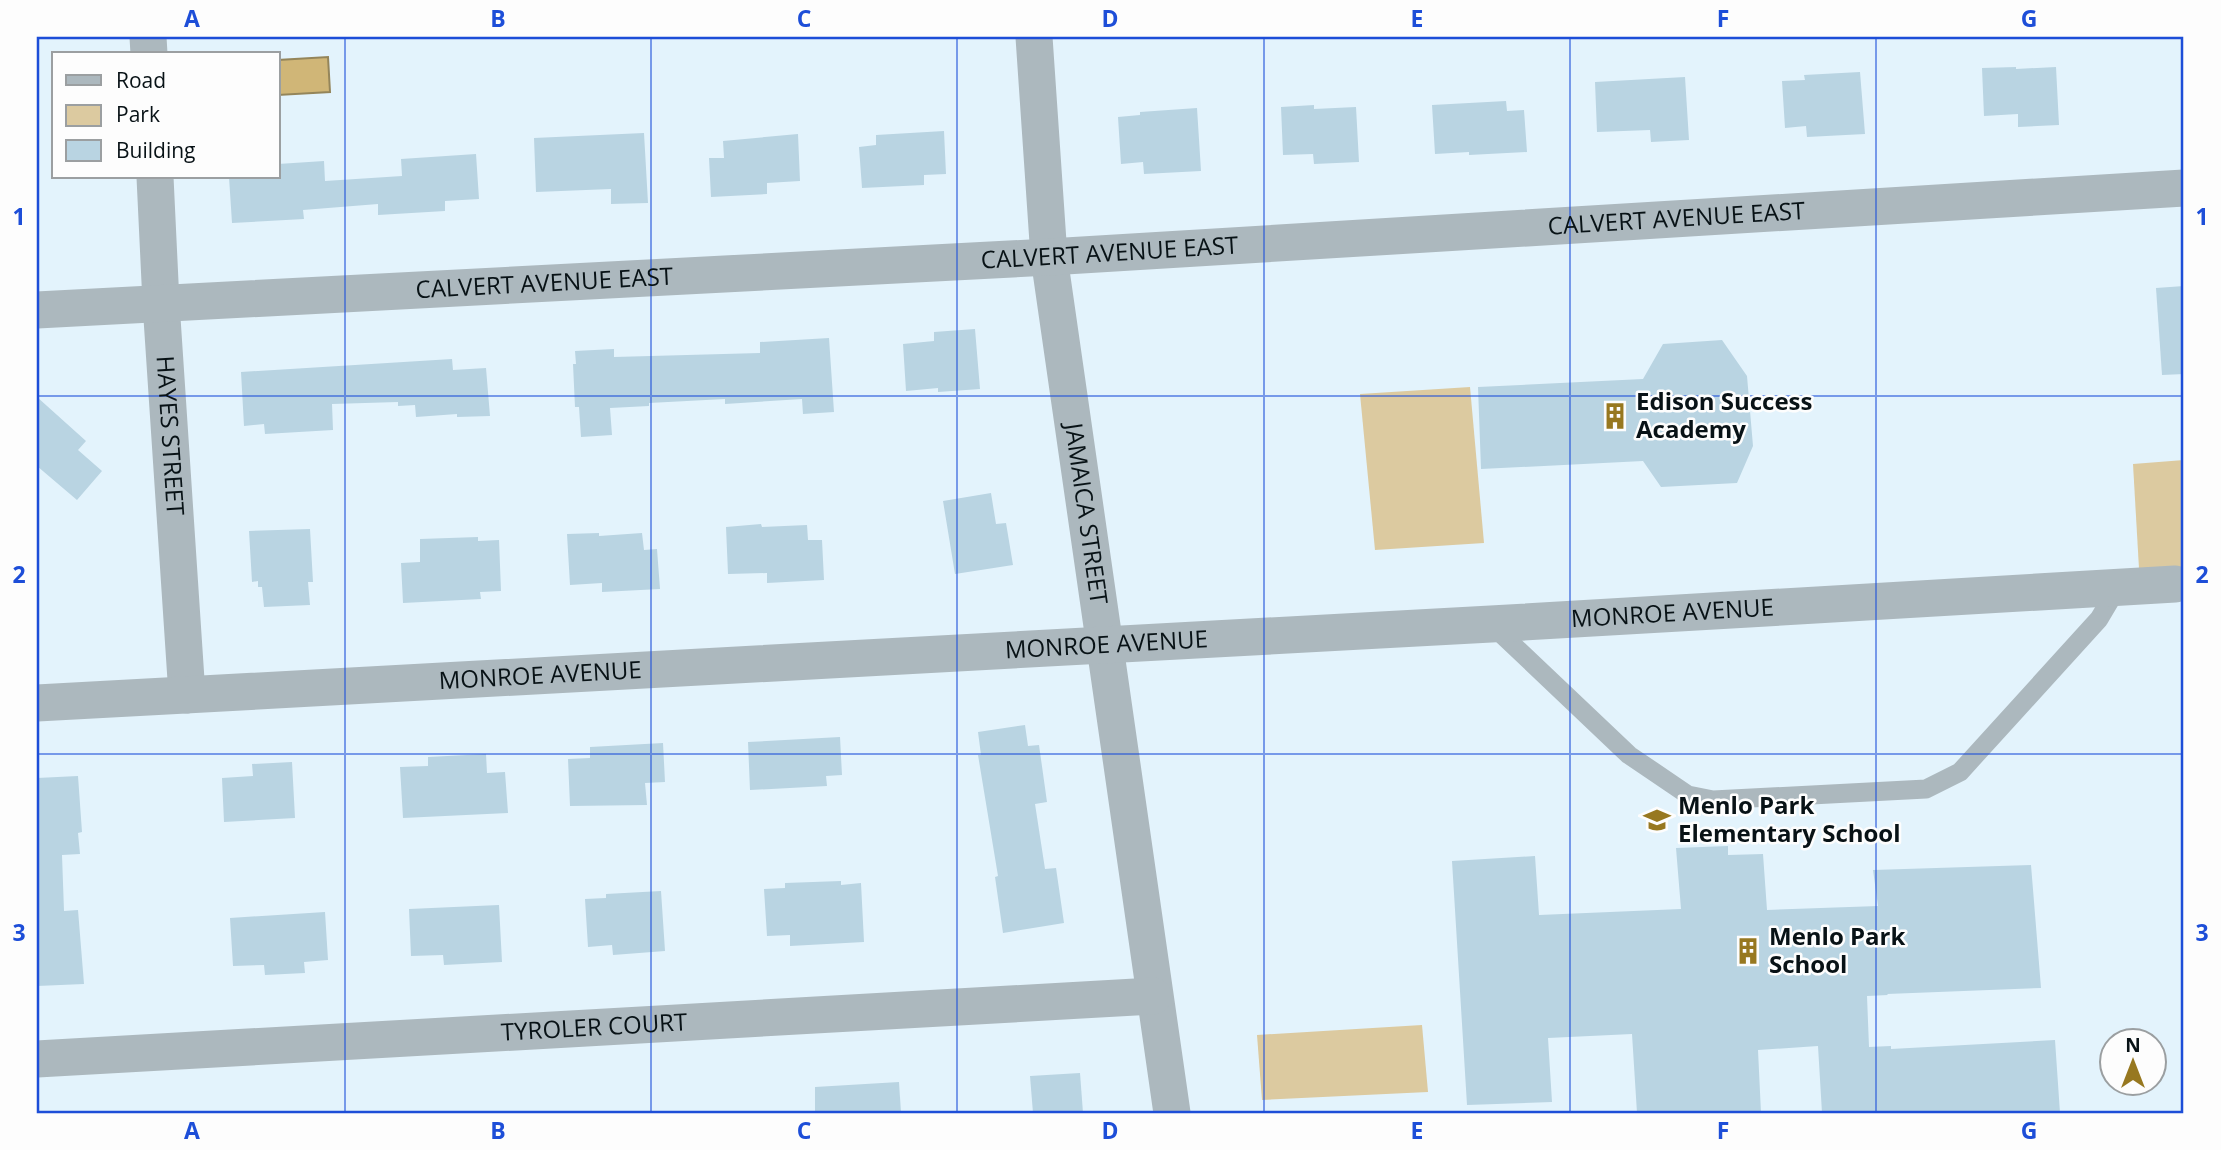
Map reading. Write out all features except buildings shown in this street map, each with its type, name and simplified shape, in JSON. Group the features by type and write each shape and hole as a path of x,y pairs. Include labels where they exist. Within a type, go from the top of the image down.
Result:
{"street":[{"name":"JAMAICA STREET","path":"1034,37 1049,257 1153,996 1172,1113"},
{"name":"HAYES STREET","path":"155,178 187,695"},
{"name":"CALVERT AVENUE EAST","path":"37,310 1049,257 2184,188"},
{"name":"MONROE AVENUE","path":"37,703 1492,625 2175,584"},
{"name":"TYROLER COURT","path":"37,1059 1153,996"}],"lane":[{"path":"1492,625 1629,755 1688,795 1713,800 1926,789 1960,772 2099,619 2118,587"}],"green space":[{"path":"1470,387 1484,543 1375,550 1360,394"},
{"path":"2184,460 2184,584 2140,586 2133,464"},
{"path":"1422,1025 1428,1092 1262,1100 1257,1035"}],"shaded area":[{"path":"328,57 330,92 280,95 280,60"}],"place":[{"name":"Edison Success Academy","path":"1615,416"},
{"name":"Menlo Park Elementary School","path":"1657,820"},
{"name":"Menlo Park School","path":"1748,951"}]}
